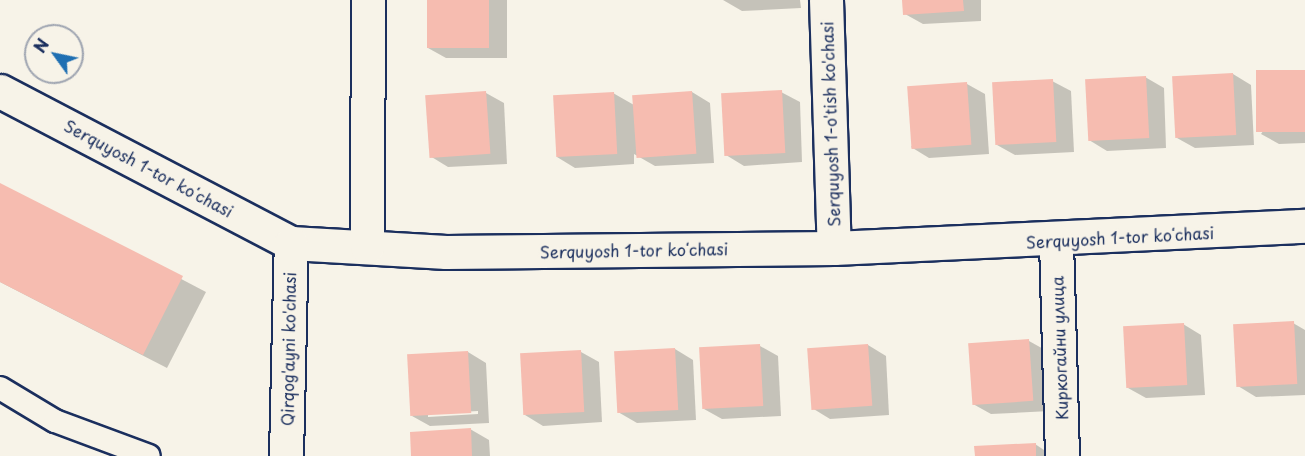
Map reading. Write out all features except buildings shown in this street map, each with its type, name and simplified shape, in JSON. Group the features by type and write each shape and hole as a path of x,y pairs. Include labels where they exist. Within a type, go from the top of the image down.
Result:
{"street":[{"path":"367,247 368,0"},
{"name":"Serquyosh 1-o'tish ko'chasi","path":"826,0 834,248"},
{"name":"Serquyosh 1-tor koʻchasi","path":"0,91 291,243 446,252 834,248 1056,241 1305,226"},
{"name":"Киркогайни улица","path":"1056,241 1062,456"},
{"name":"Qirqog'ayni ko'chasi","path":"286,456 291,243"}],"lane":[{"path":"0,388 55,421 149,456"}]}
